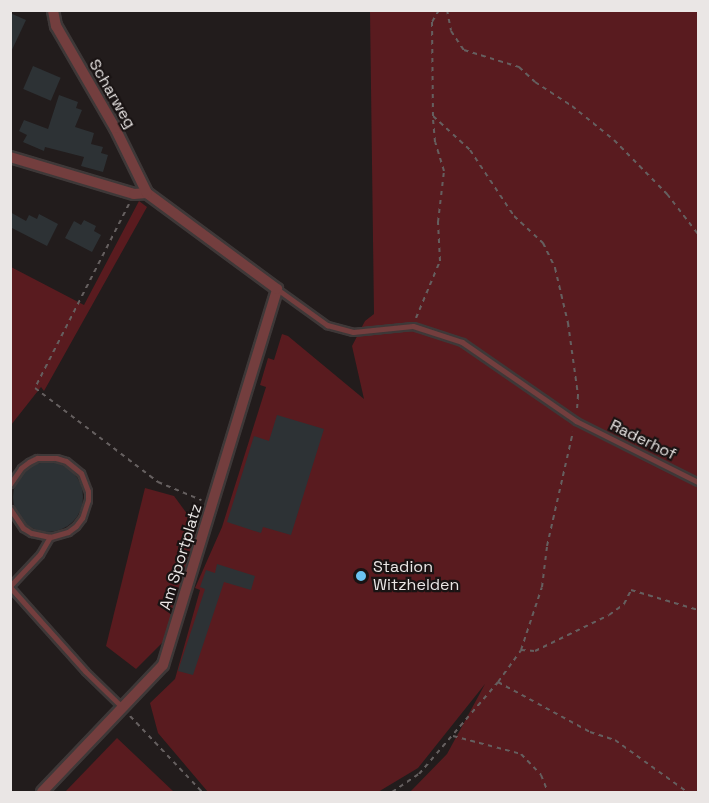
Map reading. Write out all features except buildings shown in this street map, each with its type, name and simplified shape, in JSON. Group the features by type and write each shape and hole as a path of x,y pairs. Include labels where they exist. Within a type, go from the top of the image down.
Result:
{"street":[{"name":"Scharweg","path":"53,10 56,26 115,128 147,193 277,289"},
{"path":"10,157 134,194 147,193"},
{"name":"Am Sportplatz","path":"42,792 163,664 277,289"}],"lane":[{"path":"277,289 327,325 353,332 413,326"},
{"name":"Raderhof","path":"413,326 462,342 576,421 699,482"},
{"path":"10,484 28,462 47,457 66,461 81,473 88,491 86,510 82,519 68,532 50,537 31,533 23,528 10,509"},
{"path":"50,537 40,554 10,586 85,671 123,708"}],"path":[{"path":"413,326 440,261 438,222 444,171 435,142 432,22 439,10"},
{"path":"447,10 451,31 464,50 519,67 535,82 572,106 614,140 699,234"},
{"path":"392,792 419,774 498,682 521,650 542,587 546,546 576,421 578,394 568,323 555,268 543,243 514,216 470,150 433,116"},
{"path":"134,194 35,388 158,482 212,504"},
{"path":"521,650 535,651 609,615 624,604 631,590 699,610"},
{"path":"498,682 590,732 615,740 687,792"},
{"path":"123,708 202,792"},
{"path":"453,736 521,754 541,775 548,792"}],"shaded area":[{"path":"370,11 698,11 698,792 410,792 447,754 485,684 418,768 378,792 208,792 158,733 150,703 175,679 200,590 195,588 222,527 266,387 260,385 268,358 274,360 282,334 288,336 364,399 352,346 365,321 374,314"},
{"path":"139,201 147,207 44,391 41,387 11,425 11,267 84,305"},
{"path":"145,488 174,496 199,530 164,641 136,669 106,646"},
{"path":"117,738 174,792 65,792"}],"place":[{"name":"Stadion Witzhelden","path":"361,576"}]}
